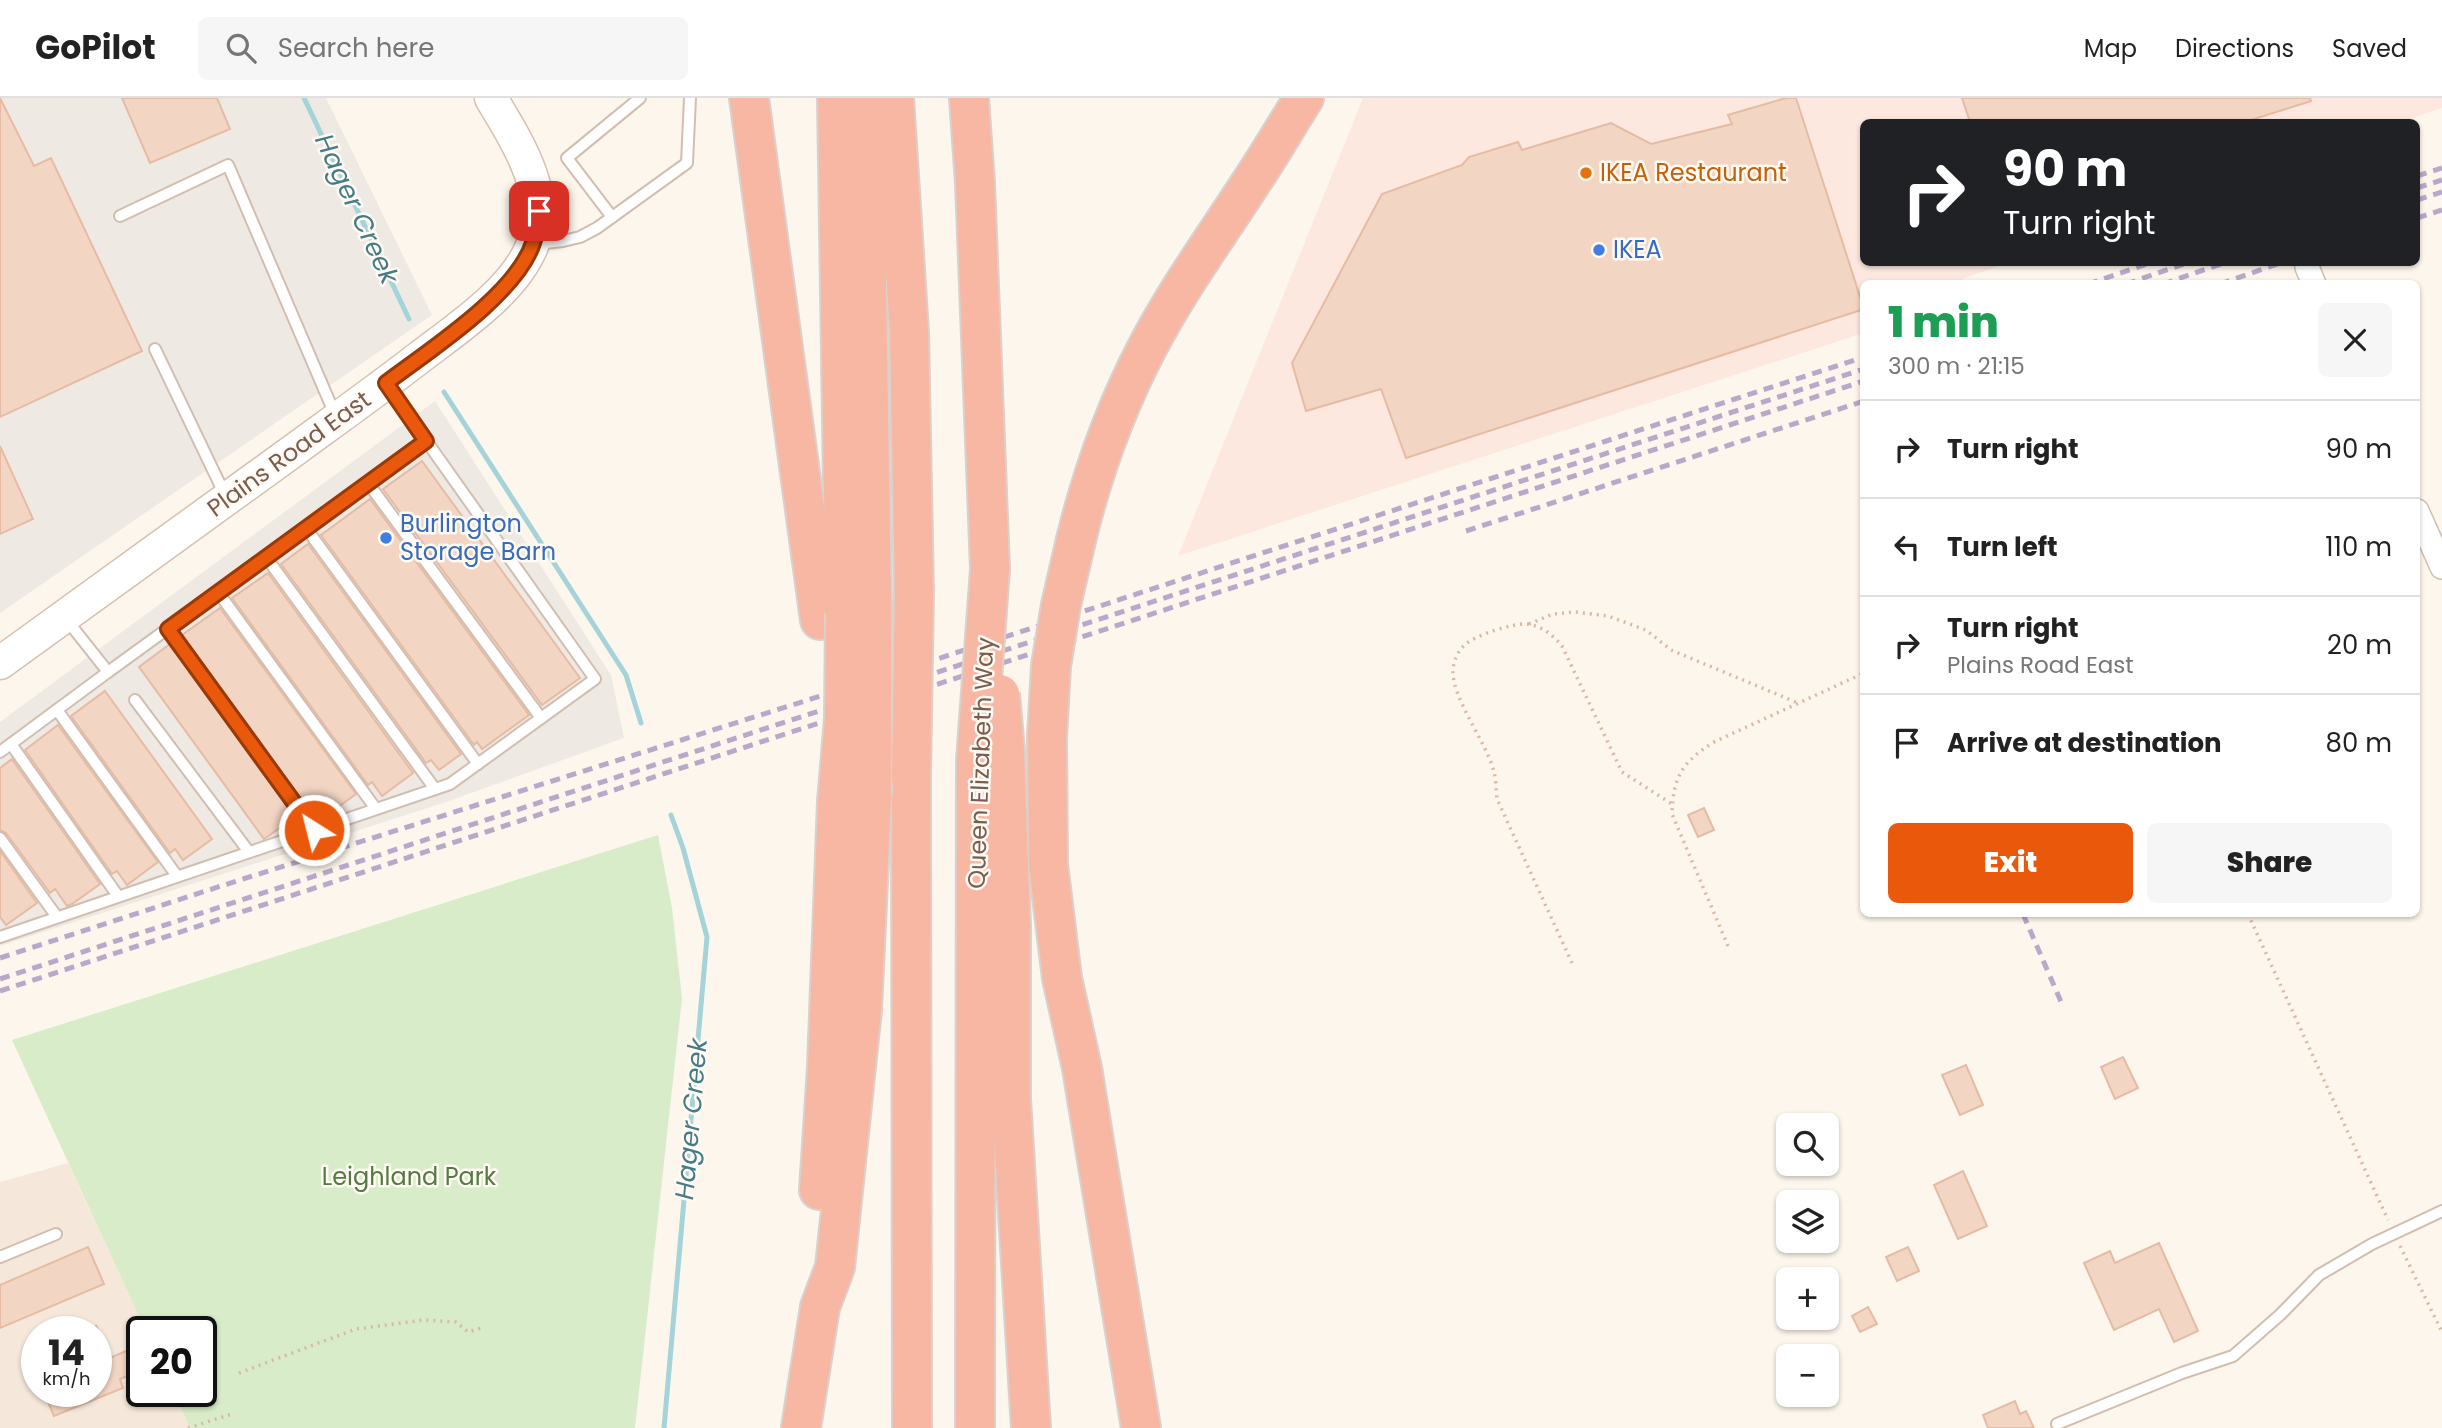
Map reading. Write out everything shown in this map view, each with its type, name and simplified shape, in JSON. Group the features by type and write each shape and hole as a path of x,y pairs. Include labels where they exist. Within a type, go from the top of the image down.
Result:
{"highway":[{"path":"749,98 846,613"},
{"path":"801,1428 820,1307 813,1265 827,1067 855,799 846,613 837,98"},
{"path":"855,799 827,666 846,613 864,98"},
{"path":"894,98 909,332 914,593 911,778 912,1428"},
{"name":"Queen Elizabeth Way","path":"969,98 976,197 990,569 990,756 975,1428"},
{"path":"1141,1428 1082,1069 1062,978 1048,864 1047,737 1051,666 1061,605 1086,499 1109,435 1147,348 1203,252 1250,185 1304,98"},
{"path":"990,756 1011,926 1011,1099 1031,1428"}],"main road":[{"name":"Plains Road East","path":"0,663 386,383 489,302 514,276 533,244 539,211 536,193 517,143 491,98"}],"street":[{"path":"2420,518 2442,567"}],"lane":[{"path":"533,244 563,242 580,237 687,163 690,98"},
{"path":"612,217 567,158 635,99"},
{"path":"120,216 228,164 337,419"},
{"path":"155,349 227,499"},
{"path":"0,937 450,784 595,679 386,383"},
{"path":"0,752 426,441"},
{"path":"368,483 541,718"},
{"path":"306,528 478,764"},
{"path":"266,557 435,789"},
{"path":"218,592 376,809"},
{"path":"64,617 108,673"},
{"path":"168,629 314,830"},
{"path":"135,700 249,852"},
{"path":"57,710 177,876"},
{"path":"11,744 118,896"},
{"path":"0,838 57,917"},
{"path":"2057,1424 2182,1373 2233,1356 2281,1314 2319,1275 2372,1244 2442,1211"},
{"path":"0,1257 56,1234"}],"path":[{"path":"1572,963 1496,799 1493,771 1454,682 1454,660 1468,642 1553,614 1575,612 1608,616 1646,629 1671,650 1798,703"},
{"path":"1527,624 1547,632 1562,646 1622,772 1672,804"},
{"path":"1728,946 1672,814 1673,792 1681,771 1695,754 1714,742 1860,675"},
{"path":"2249,917 2394,1234 2442,1332"},
{"path":"239,1373 356,1329 424,1320 456,1322 468,1332 485,1326"},
{"path":"188,1428 232,1414"}],"shaded area":[{"path":"0,98 326,98 432,315 0,613"},
{"path":"1363,98 2442,98 2442,108 2410,119 1860,119 1860,266 1999,266 1962,280 1860,280 1860,334 1178,556"},
{"name":"Burlington Storage Barn","path":"435,401 611,675 624,738 449,801 0,946 0,722"},
{"path":"68,1163 139,1316 126,1316 126,1407 180,1407 190,1428 0,1428 0,1182"}],"green space":[{"name":"Leighland Park","path":"658,835 672,908 682,998 635,1428 190,1428 180,1407 217,1407 217,1316 139,1316 12,1040"}],"building":[{"path":"0,98 34,166 51,158 142,351 0,417"},
{"path":"122,98 217,98 230,129 150,163"},
{"name":"IKEA","path":"1786,98 1796,98 1860,297 1860,310 1406,458 1381,389 1306,411 1292,363 1382,194 1462,165 1469,157 1518,142 1522,150 1611,123 1651,144 1732,124 1728,115"},
{"path":"1962,98 2310,98 2311,101 2254,119 1969,119"},
{"path":"0,446 33,519 0,534"},
{"path":"422,461 580,678 542,705 383,489"},
{"path":"370,499 529,715 482,749 477,742 474,745 321,535"},
{"path":"308,544 461,754 439,770 431,760 426,763 281,564"},
{"path":"268,573 413,773 382,796 372,782 368,785 232,598"},
{"path":"220,608 356,794 323,818 313,803 307,807 182,635"},
{"path":"170,644 295,817 264,839 139,667"},
{"path":"105,691 212,839 183,860 175,849 170,853 71,716"},
{"path":"58,725 158,862 127,885 117,871 112,874 25,750"},
{"path":"12,759 100,884 67,906 55,889 50,893 6,833 0,830 0,768"},
{"path":"1704,808 1714,830 1698,837 1688,815"},
{"path":"0,851 37,903 6,925 0,917"},
{"path":"2123,1057 2138,1088 2115,1099 2101,1067"},
{"path":"1966,1065 1983,1105 1960,1115 1942,1075"},
{"path":"1963,1171 1987,1226 1958,1239 1934,1185"},
{"path":"2159,1243 2198,1331 2174,1342 2159,1309 2114,1330 2084,1263 2110,1251 2115,1263"},
{"path":"88,1247 104,1284 28,1316 21,1316 21,1319 0,1328 0,1285"},
{"path":"1908,1247 1919,1271 1897,1281 1886,1257"},
{"path":"1868,1307 1877,1324 1860,1332 1852,1316"},
{"path":"126,1351 126,1377 120,1379 123,1388 112,1392 112,1357"},
{"path":"2015,1401 2020,1414 2026,1411 2034,1428 1988,1428 1983,1415"},
{"path":"50,1407 76,1407 54,1416"}],"waterway":[{"name":"Hager Creek","path":"304,98 409,319"},
{"name":"Hager Creek","path":"444,392 626,675 641,723"},
{"name":"Hager Creek","path":"664,1428 707,937 683,848 671,815"}],"railway":[{"path":"2420,175 2442,168"},
{"path":"2420,187 2442,180"},
{"path":"2420,199 2442,192"},
{"path":"2420,217 2442,210"},
{"path":"2100,280 2141,266"},
{"path":"2138,280 2178,266"},
{"path":"2175,280 2215,266"},
{"path":"2231,280 2272,266"},
{"path":"0,958 934,660 1860,358"},
{"path":"0,979 1860,370"},
{"path":"0,991 1860,382"},
{"path":"1466,531 1860,402"},
{"path":"2024,917 2062,1004"}],"place":[{"name":"IKEA Restaurant","path":"1586,173"},
{"name":"IKEA","path":"1599,250"},
{"name":"Burlington Storage Barn","path":"386,538"}],"route":[{"path":"314,830 168,629 426,441 386,383 467,321 514,276 533,244 539,211"}]}
